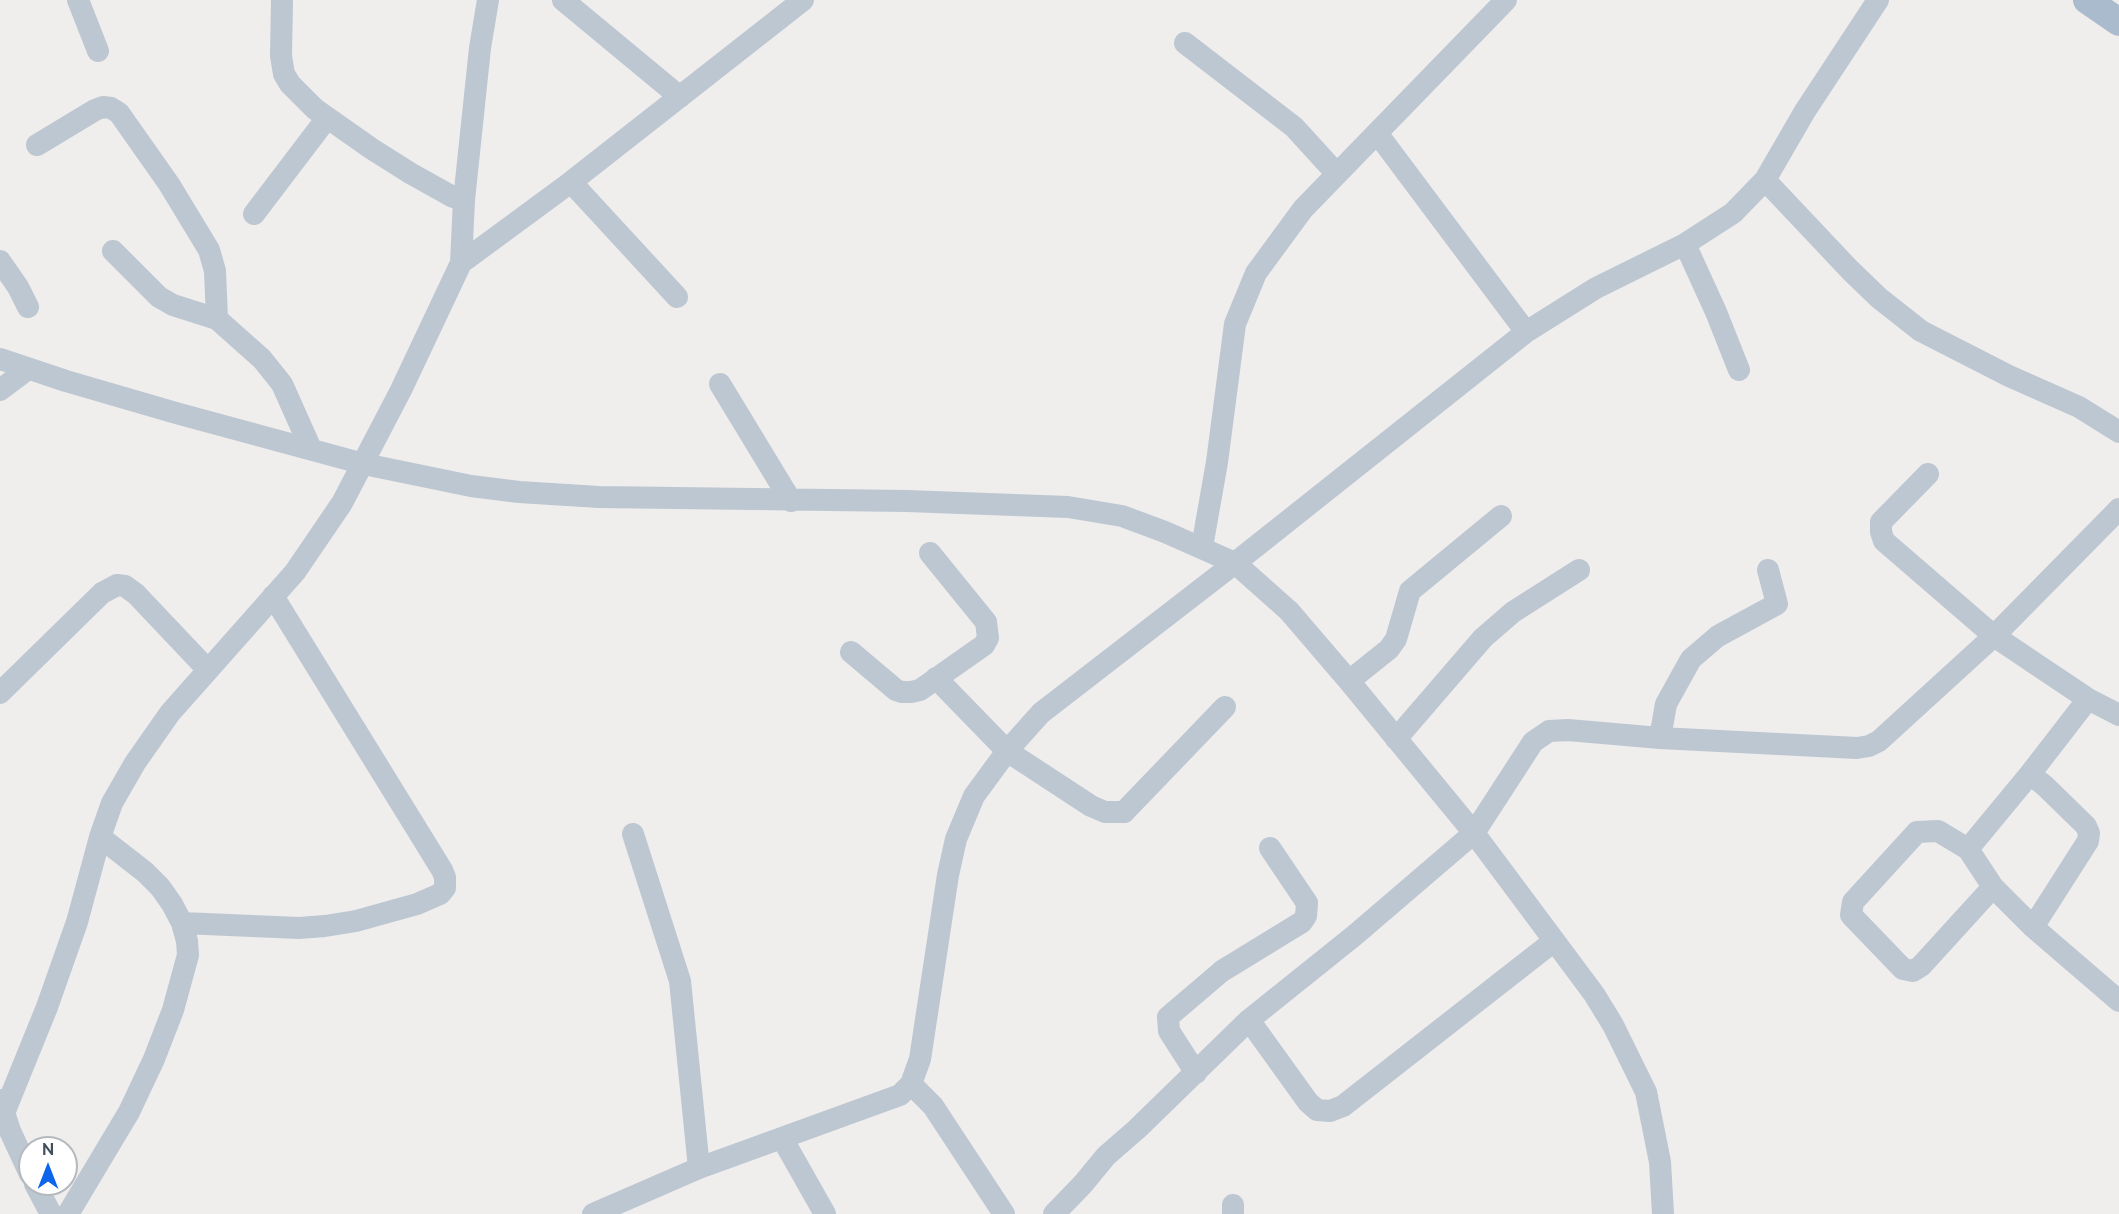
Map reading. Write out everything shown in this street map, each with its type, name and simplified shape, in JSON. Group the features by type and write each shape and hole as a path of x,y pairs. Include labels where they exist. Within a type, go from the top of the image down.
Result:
{"main road":[{"path":"2087,0 2119,22"}],"street":[{"path":"78,0 98,51"},
{"path":"282,0 281,56 284,74 315,110 410,173 464,200"},
{"path":"18,1150 3,1119 47,1007 77,922 100,837 112,803 135,763 170,712 295,572 342,503 364,464 461,263 464,200 480,48 488,0"},
{"path":"563,0 680,97"},
{"path":"461,263 571,182 802,0"},
{"path":"1202,547 1217,462 1235,324 1256,273 1303,208 1506,0"},
{"path":"593,1214 699,1168 900,1095 911,1084 920,1059 948,875 956,839 974,796 1007,751 1041,713 1235,563 1526,332 1596,288 1685,244 1733,213 1765,180 1805,111 1878,0"},
{"path":"1185,43 1294,128 1336,173"},
{"path":"38,145 94,110 103,107 111,108 119,113 169,184 209,250 215,271 217,319"},
{"path":"254,214 327,118"},
{"path":"1377,133 1526,332"},
{"path":"1765,180 1850,270 1879,298 1921,331 2009,376 2079,406 2119,432"},
{"path":"571,182 677,297"},
{"path":"1685,244 1739,370"},
{"path":"113,251 159,297 173,305 217,319 262,359 282,384 310,449"},
{"path":"0,261 28,307"},
{"path":"0,359 176,413 364,464 429,479 519,492 599,497 907,501 1068,507 1122,516 1202,547 1235,563 1289,611 1474,833 1613,1024 1646,1092 1660,1161 1663,1214"},
{"path":"0,390 28,369"},
{"path":"720,384 791,501"},
{"path":"1928,474 1881,522 1884,541 1994,636 2088,699 2119,715"},
{"path":"1054,1214 1106,1156 1196,1073 1249,1020 1355,935 1474,833 1533,742 1549,731 1568,730 1660,738 1857,748 1869,746 1879,741 1994,636 2119,509"},
{"path":"1349,681 1389,649 1396,639 1410,591 1501,516"},
{"path":"851,651 902,693 920,690 984,645 988,638 986,622 930,553"},
{"path":"1396,739 1483,638 1513,612 1579,570"},
{"path":"1660,738 1666,704 1691,659 1718,636 1777,604 1768,570"},
{"path":"0,693 102,593 117,585 125,586 136,594 207,669"},
{"path":"182,923 299,928 325,926 356,921 417,904 441,894 445,888 445,877 442,870 273,596"},
{"path":"936,678 1007,751 1091,806 1105,812 1125,812 1225,707"},
{"path":"1968,849 2088,699"},
{"path":"2030,774 2062,802 2090,833 2088,841 2033,927"},
{"path":"1993,887 1921,966 1912,971 1903,969 1851,915 1853,902 1917,832 1938,831 1968,849 1993,887 2033,927 2119,1001"},
{"path":"633,834 680,981 699,1168"},
{"path":"68,1214 129,1112 165,1030 182,981 188,955 182,923 160,887 145,872 100,837"},
{"path":"1196,1073 1169,1030 1168,1017 1222,971 1302,922 1306,916 1307,903 1270,848"},
{"path":"1249,1020 1308,1102 1317,1110 1330,1111 1343,1107 1554,941"},
{"path":"911,1084 940,1115 1004,1214"},
{"path":"782,1138 825,1214"},
{"path":"41,1196 51,1214"}]}
